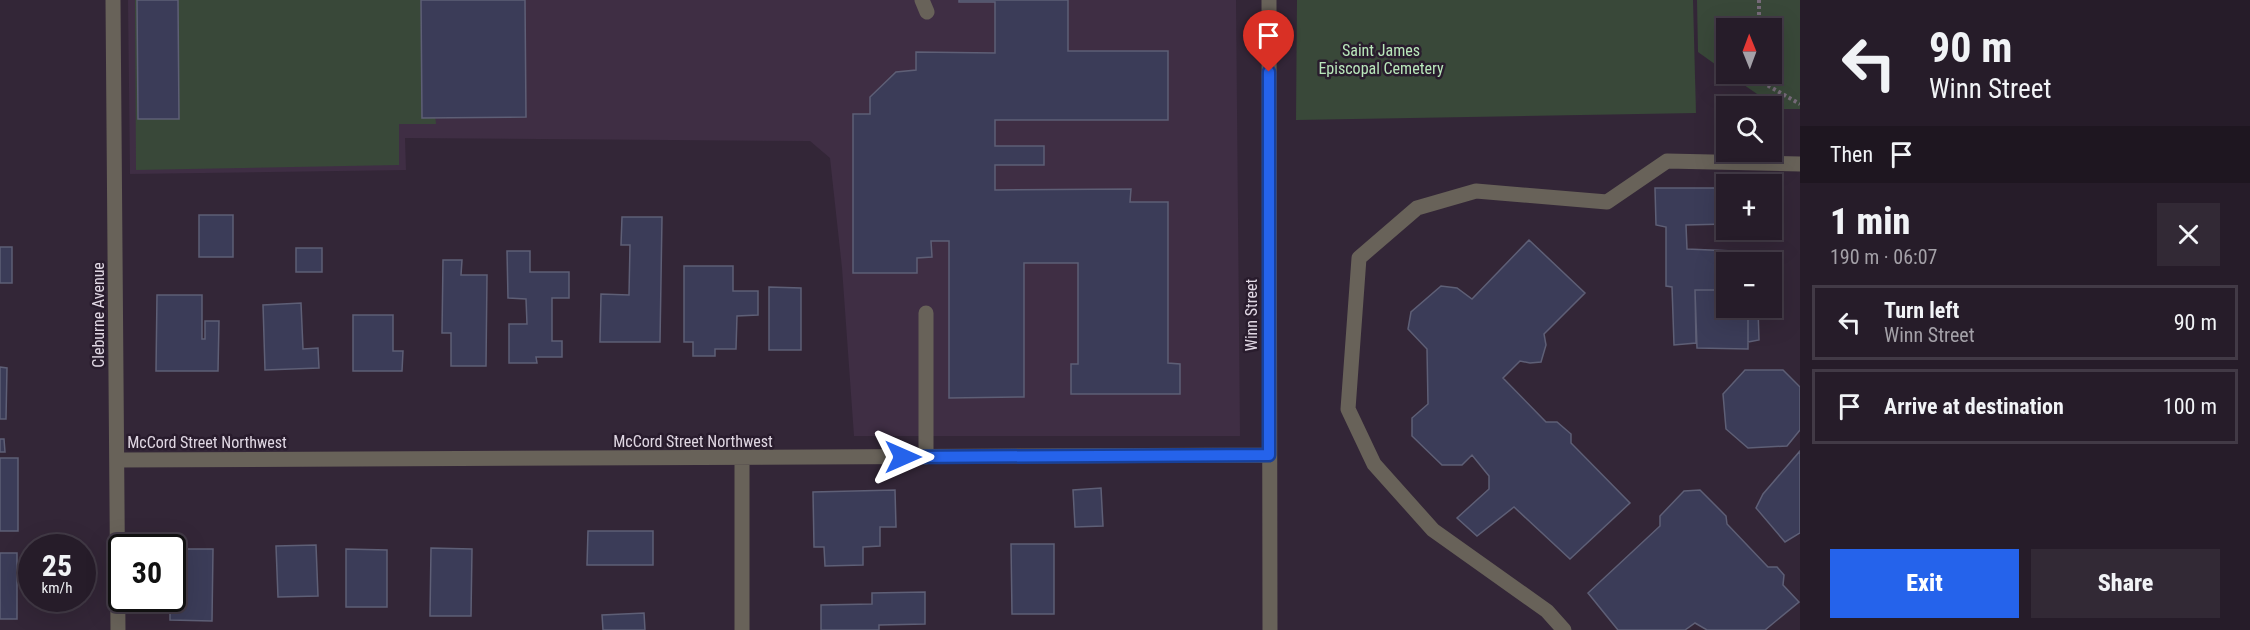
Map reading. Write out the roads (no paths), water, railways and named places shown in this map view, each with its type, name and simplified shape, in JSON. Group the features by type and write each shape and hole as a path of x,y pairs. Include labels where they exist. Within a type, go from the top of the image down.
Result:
{"street":[{"name":"Cleburne Avenue","path":"113,0 118,630"},
{"name":"Winn Street","path":"1269,0 1270,630"},
{"path":"1564,630 1547,611 1433,530 1374,464 1348,409 1359,258 1417,208 1476,190 1607,202 1667,161 1800,164"},
{"path":"926,313 926,457"},
{"name":"McCord Street Northwest","path":"117,460 1269,455"},
{"path":"742,459 742,630"}],"park label":[{"name":"Saint James Episcopal Cemetery","path":"1381,59"}]}
